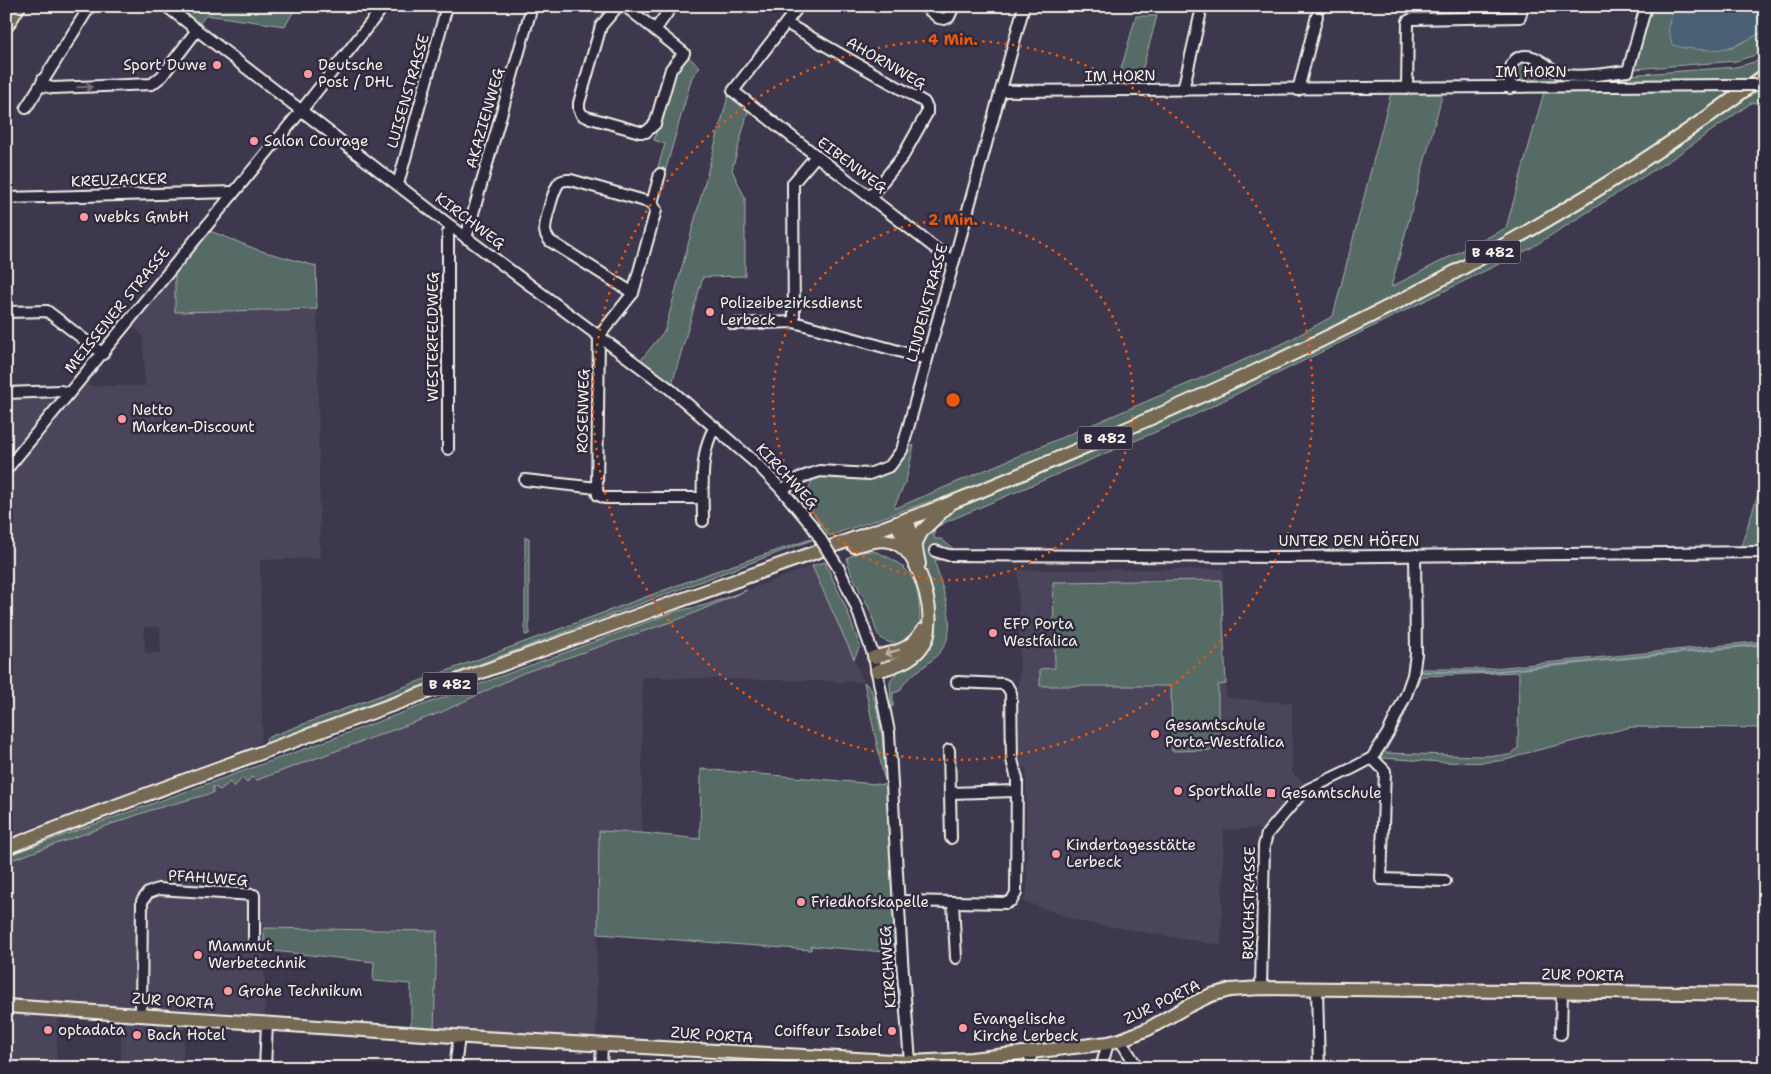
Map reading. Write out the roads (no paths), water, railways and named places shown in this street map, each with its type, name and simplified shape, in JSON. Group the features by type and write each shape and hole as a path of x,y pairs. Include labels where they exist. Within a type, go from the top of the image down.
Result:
{"main road":[{"path":"6,27 19,6"},
{"name":"B 482","path":"6,848 951,503 1009,480 1210,392 1347,329 1435,284 1526,234 1686,133 1765,75"},
{"path":"912,549 922,531 951,503"},
{"path":"877,671 909,659 920,649 930,627 928,603 902,521"},
{"path":"822,550 846,549 878,540 888,540 912,549"},
{"path":"874,657 904,649 915,642 929,616"},
{"name":"ZUR PORTA","path":"6,1006 602,1044 802,1062 879,1064 971,1059 1114,1042 1148,1029 1211,995 1230,990 1317,988 1765,994"}],"street":[{"path":"26,108 90,6"},
{"name":"KIRCHWEG","path":"166,6 466,238 670,389 758,464 813,527 839,569 856,606 874,657 889,732 910,1062"},
{"name":"MEISSENER STRASSE","path":"6,470 301,111 384,6"},
{"name":"LUISENSTRASSE","path":"398,184 447,6"},
{"name":"AKAZIENWEG","path":"466,238 532,6"},
{"path":"618,6 601,26 579,102 579,109 582,115 640,132 646,132 655,124 671,69 684,53 625,6"},
{"path":"654,30 672,6"},
{"path":"786,23 799,6"},
{"path":"924,6 939,18 944,19 949,17 954,6"},
{"name":"LINDENSTRASSE","path":"782,490 799,478 820,471 869,474 890,466 902,450 1024,6"},
{"path":"1408,88 1408,21 1412,19 1520,18 1522,6"},
{"path":"1510,88 1512,63 1515,59 1522,56 1530,56 1565,75 1628,71 1646,6"},
{"path":"1183,90 1200,16"},
{"path":"1298,90 1317,16"},
{"name":"EIBENWEG","path":"786,23 733,91 953,262"},
{"name":"AHORNWEG","path":"786,23 924,102 927,107 927,113 903,156 870,197"},
{"path":"43,79 44,86 53,88 148,85 162,76 197,30"},
{"name":"IM HORN","path":"1001,91 1765,85"},
{"path":"794,322 792,183 816,156"},
{"path":"599,336 634,293 656,210 652,202 660,174"},
{"path":"634,293 550,241 545,232 546,226 555,188 563,180 571,180 652,202"},
{"name":"KREUZACKER","path":"6,198 234,192"},
{"name":"WESTERFELDWEG","path":"448,448 448,233 452,227"},
{"path":"6,312 47,311 103,354"},
{"path":"733,324 794,322 927,359"},
{"name":"ROSENWEG","path":"597,488 599,336"},
{"path":"6,393 60,391 69,393"},
{"path":"703,521 704,470 707,443 715,427"},
{"path":"525,480 597,488 598,495 605,498 697,498"},
{"name":"UNTER DEN HÖFEN","path":"935,551 948,555 1285,557 1765,552"},
{"name":"BRUCHSTRASSE","path":"1261,988 1264,846 1267,834 1300,795 1372,758 1388,733 1413,675 1416,654 1415,556"},
{"path":"899,901 1007,902 1012,900 1016,893 1017,780 1012,760 1012,693 1003,684 957,682"},
{"path":"949,750 951,838"},
{"path":"1372,758 1385,771 1381,879 1445,881"},
{"path":"950,793 1016,791"},
{"name":"PFAHLWEG","path":"141,1016 142,902 148,893 158,889 254,895 254,942"},
{"path":"954,902 956,958"},
{"path":"1317,988 1319,1068"},
{"path":"1561,1034 1562,991"},
{"path":"265,1068 267,1023"},
{"path":"455,1068 458,1036"},
{"path":"1101,1068 1114,1042 1138,1068"},
{"path":"602,1044 602,1068"},
{"path":"1028,1068 1032,1052"}],"water":[{"path":"1674,6 1765,6 1765,31 1723,49 1706,50 1680,47 1672,44 1668,28"}],"waterway":[{"path":"1424,672 1487,672 1765,644"}],"place":[{"name":"Sport Duwe","path":"217,65"},
{"name":"Deutsche Post / DHL","path":"308,74"},
{"name":"Salon Courage","path":"254,141"},
{"name":"webks GmbH","path":"84,217"},
{"name":"Polizeibezirksdienst Lerbeck","path":"710,312"},
{"name":"Netto Marken-Discount","path":"122,419"},
{"name":"EFP Porta Westfalica","path":"993,633"},
{"name":"Gesamtschule Porta-Westfalica","path":"1155,734"},
{"name":"Sporthalle","path":"1178,791"},
{"name":"Gesamtschule","path":"1271,793"},
{"name":"Kindertagesstätte Lerbeck","path":"1056,854"},
{"name":"Friedhofskapelle","path":"801,902"},
{"name":"Mammut Werbetechnik","path":"198,955"},
{"name":"Grohe Technikum","path":"228,991"},
{"name":"Evangelische Kirche Lerbeck","path":"963,1028"},
{"name":"optadata","path":"48,1030"},
{"name":"Coiffeur Isabel","path":"892,1031"},
{"name":"Bach Hotel","path":"137,1035"}]}
